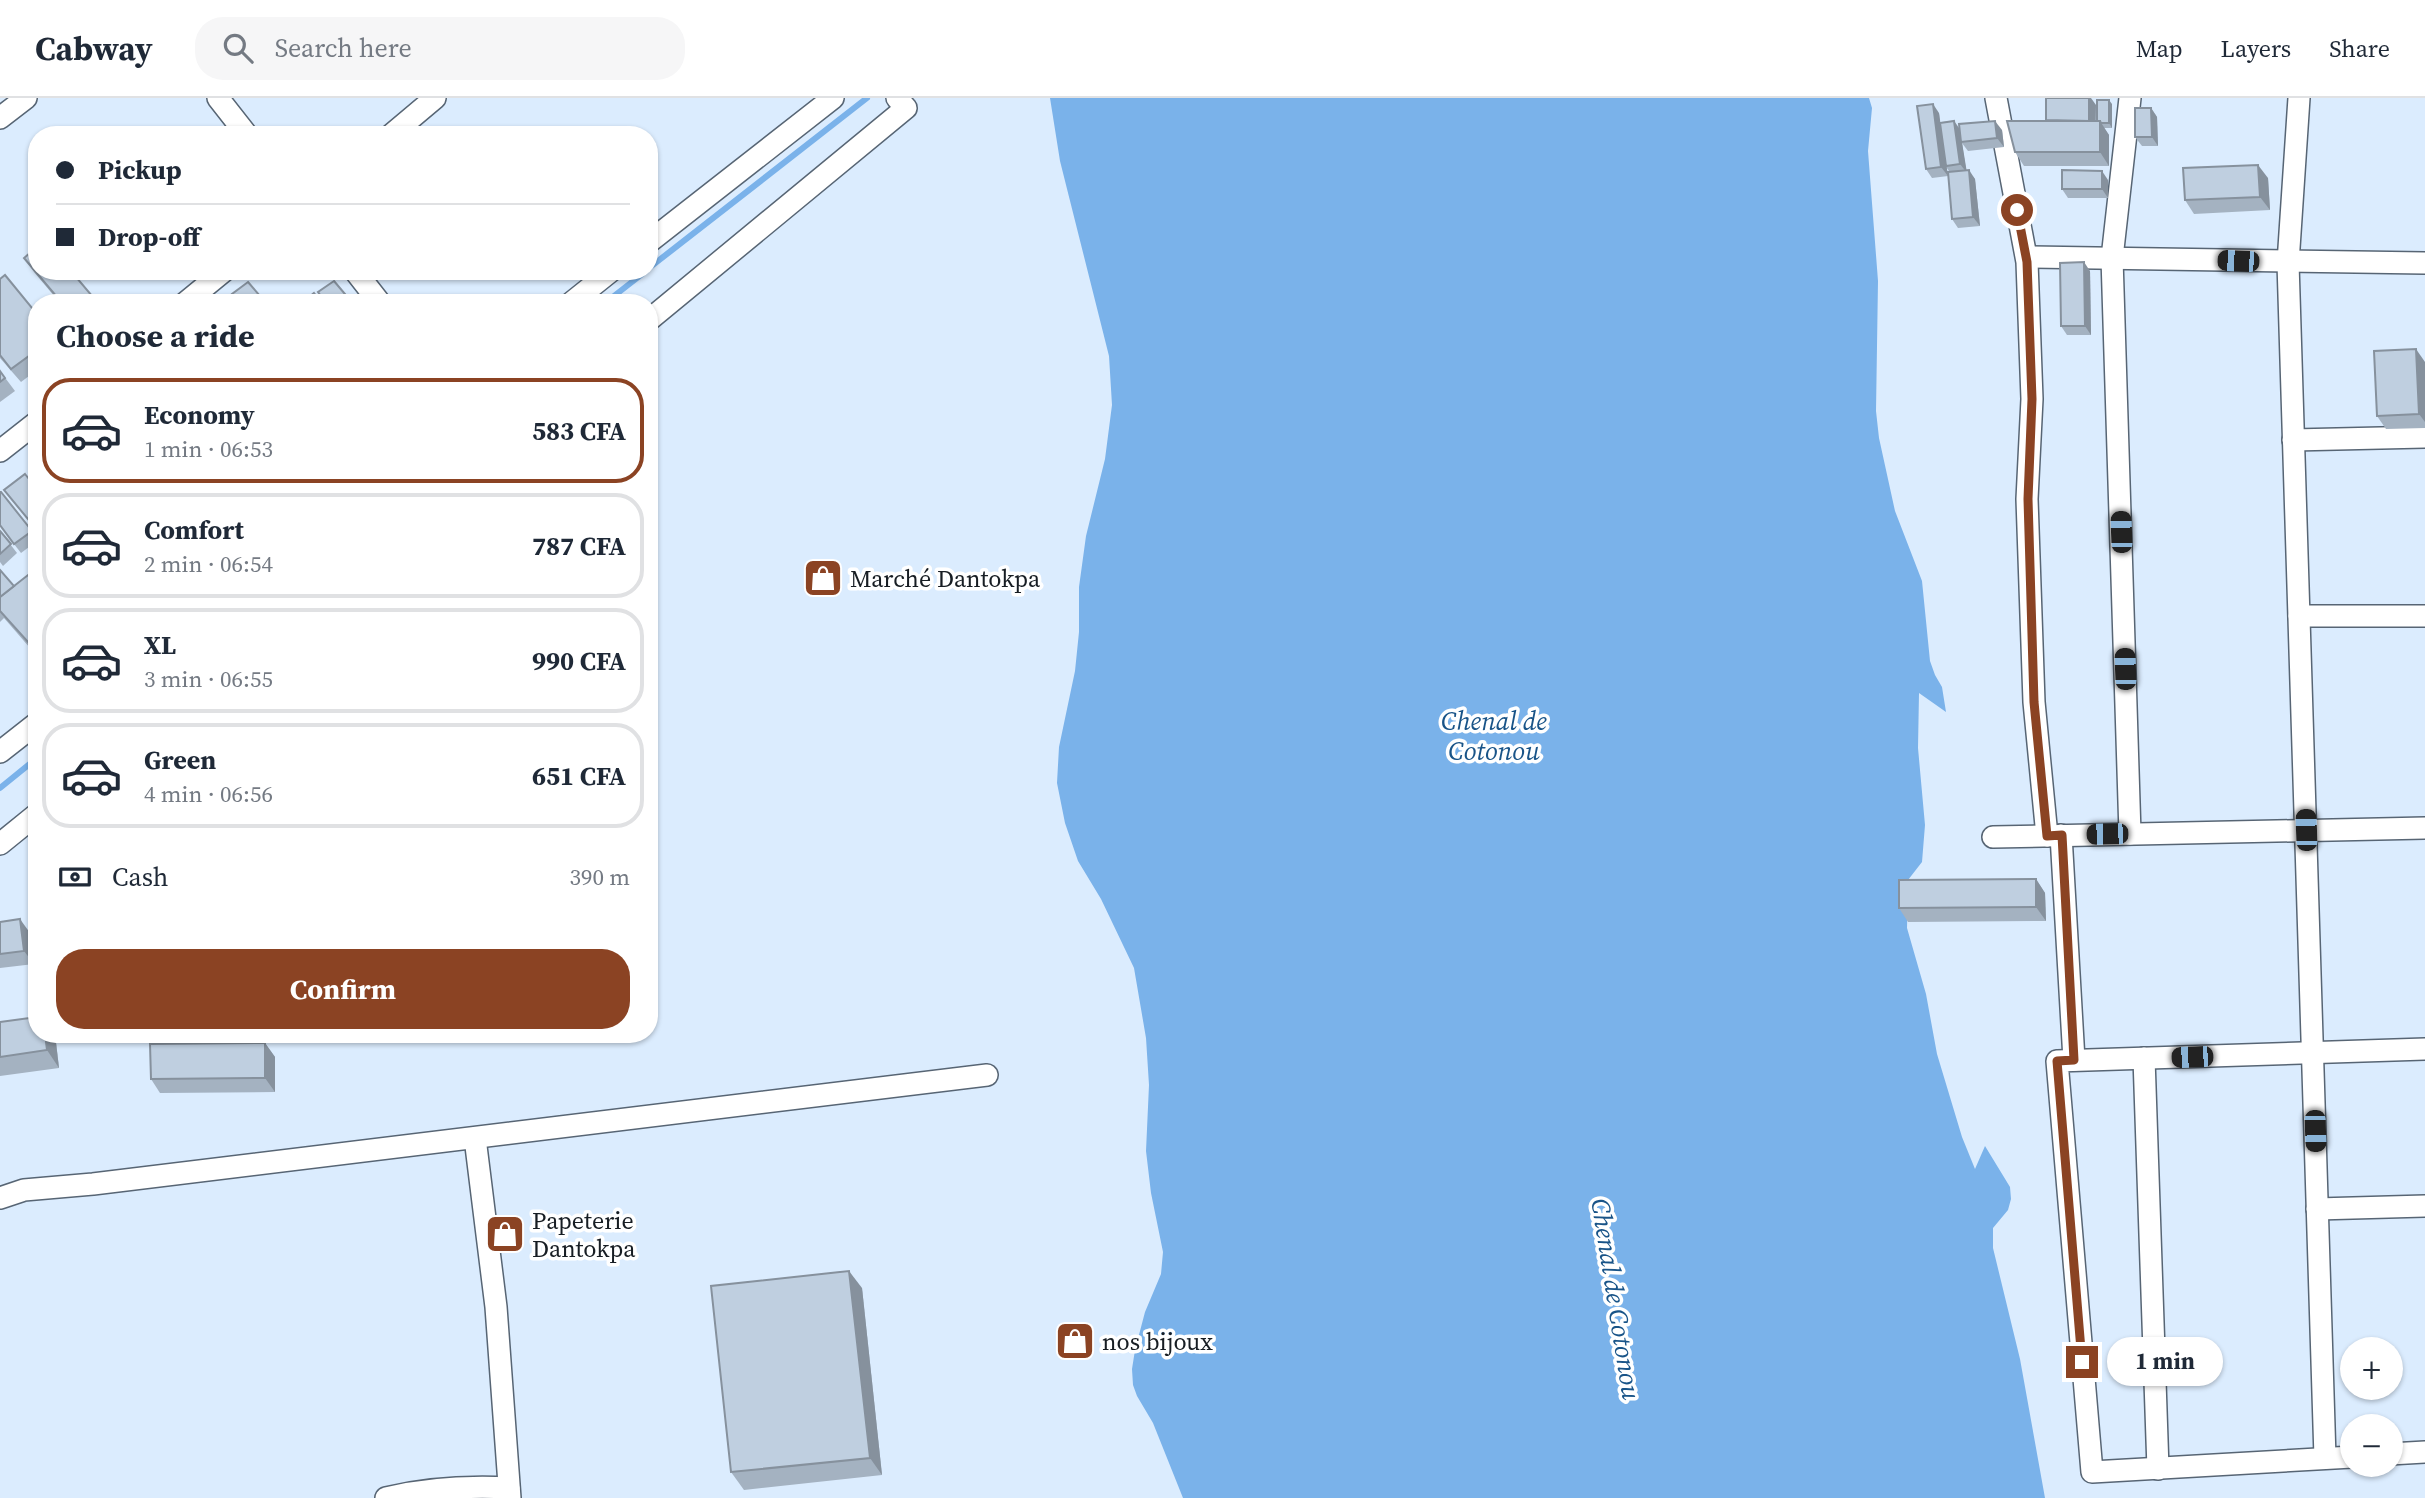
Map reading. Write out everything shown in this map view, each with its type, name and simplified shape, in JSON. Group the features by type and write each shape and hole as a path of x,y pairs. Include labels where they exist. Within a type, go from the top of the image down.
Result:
{"street":[{"path":"0,118 26,98"},
{"path":"218,98 240,126"},
{"path":"402,126 435,98"},
{"path":"658,235 834,98"},
{"path":"658,313 906,108 897,98"},
{"path":"1996,98 2027,257 2032,399 2028,499 2034,702 2054,835 2074,1060"},
{"path":"2130,98 2112,258 2130,834"},
{"path":"2299,98 2288,262 2325,1458"},
{"path":"2027,257 2425,263"},
{"path":"196,294 213,280"},
{"path":"362,280 373,294"},
{"path":"582,294 600,280"},
{"path":"0,451 28,429"},
{"path":"2293,440 2425,437"},
{"path":"2299,616 2425,616"},
{"path":"0,752 28,730"},
{"path":"0,844 28,821"},
{"path":"1993,837 2425,828"},
{"path":"2340,1457 2092,1472 2057,1061 2425,1049"},
{"path":"2144,1058 2158,1469"},
{"path":"0,1198 24,1191 987,1075"},
{"path":"386,1498 458,1486 510,1493 496,1307 475,1138"},
{"path":"2317,1209 2425,1206"},
{"path":"2403,1453 2425,1452"}],"water":[{"name":"Chenal de Cotonou","path":"1050,98 1869,98 1872,108 1868,151 1878,281 1876,411 1879,438 1895,511 1922,581 1930,661 1942,687 1946,712 1919,693 1918,748 1925,825 1922,862 1908,880 1907,928 1926,994 1937,1054 1962,1137 1975,1169 1985,1146 2010,1187 2008,1210 1993,1228 1993,1248 2020,1359 2045,1498 1183,1498 1153,1423 1133,1385 1135,1350 1145,1312 1161,1274 1163,1252 1146,1151 1149,1085 1146,1038 1134,968 1101,899 1078,861 1065,823 1057,783 1059,747 1075,671 1079,632 1079,587 1086,536 1105,459 1112,405 1109,356 1060,161"}],"building":[{"path":"2046,98 2089,98 2089,121 2046,120"},
{"path":"2097,100 2109,100 2109,123 2097,121"},
{"path":"1933,104 1941,167 1926,169 1917,106"},
{"path":"2135,108 2151,108 2152,137 2135,137"},
{"path":"1954,121 1960,164 1946,166 1940,123"},
{"path":"1995,121 1997,138 1961,142 1959,124"},
{"path":"2007,121 2100,121 2100,152 2015,152"},
{"path":"2258,165 2260,197 2185,200 2183,168"},
{"path":"1969,170 1973,217 1952,219 1948,172"},
{"path":"2062,170 2102,171 2102,189 2062,189"},
{"path":"2084,262 2085,326 2061,326 2060,263"},
{"path":"5,275 28,303 28,357 11,369 0,355 0,279"},
{"path":"43,280 79,280 90,294 54,294"},
{"path":"334,281 345,294 319,294 318,292"},
{"path":"248,282 258,294 232,294"},
{"path":"2416,349 2419,414 2377,416 2374,351"},
{"path":"25,474 28,478 28,519 4,490"},
{"path":"1,492 28,526 28,534 14,544 0,525"},
{"path":"0,531 11,544 0,554"},
{"path":"0,570 14,586 0,597"},
{"path":"28,575 28,642 0,611 0,597"},
{"path":"2036,879 2036,907 1899,908 1899,880"},
{"path":"20,919 24,951 0,954 0,922"},
{"path":"28,1018 28,1043 46,1043 47,1050 0,1057 0,1022"},
{"path":"265,1043 265,1078 151,1079 150,1044"},
{"path":"849,1271 870,1458 731,1472 711,1286"}],"waterway":[{"path":"658,261 867,98"},
{"path":"617,294 634,280"},
{"path":"0,788 28,765"}],"place":[{"name":"Marché Dantokpa","path":"823,578"},
{"name":"Papeterie Dantokpa","path":"505,1234"},
{"name":"nos bijoux","path":"1075,1341"}],"route":[{"path":"2017,210 2027,257 2031,357 2028,499 2034,702 2047,836 2062,835 2074,1060 2057,1061 2082,1362"}]}
